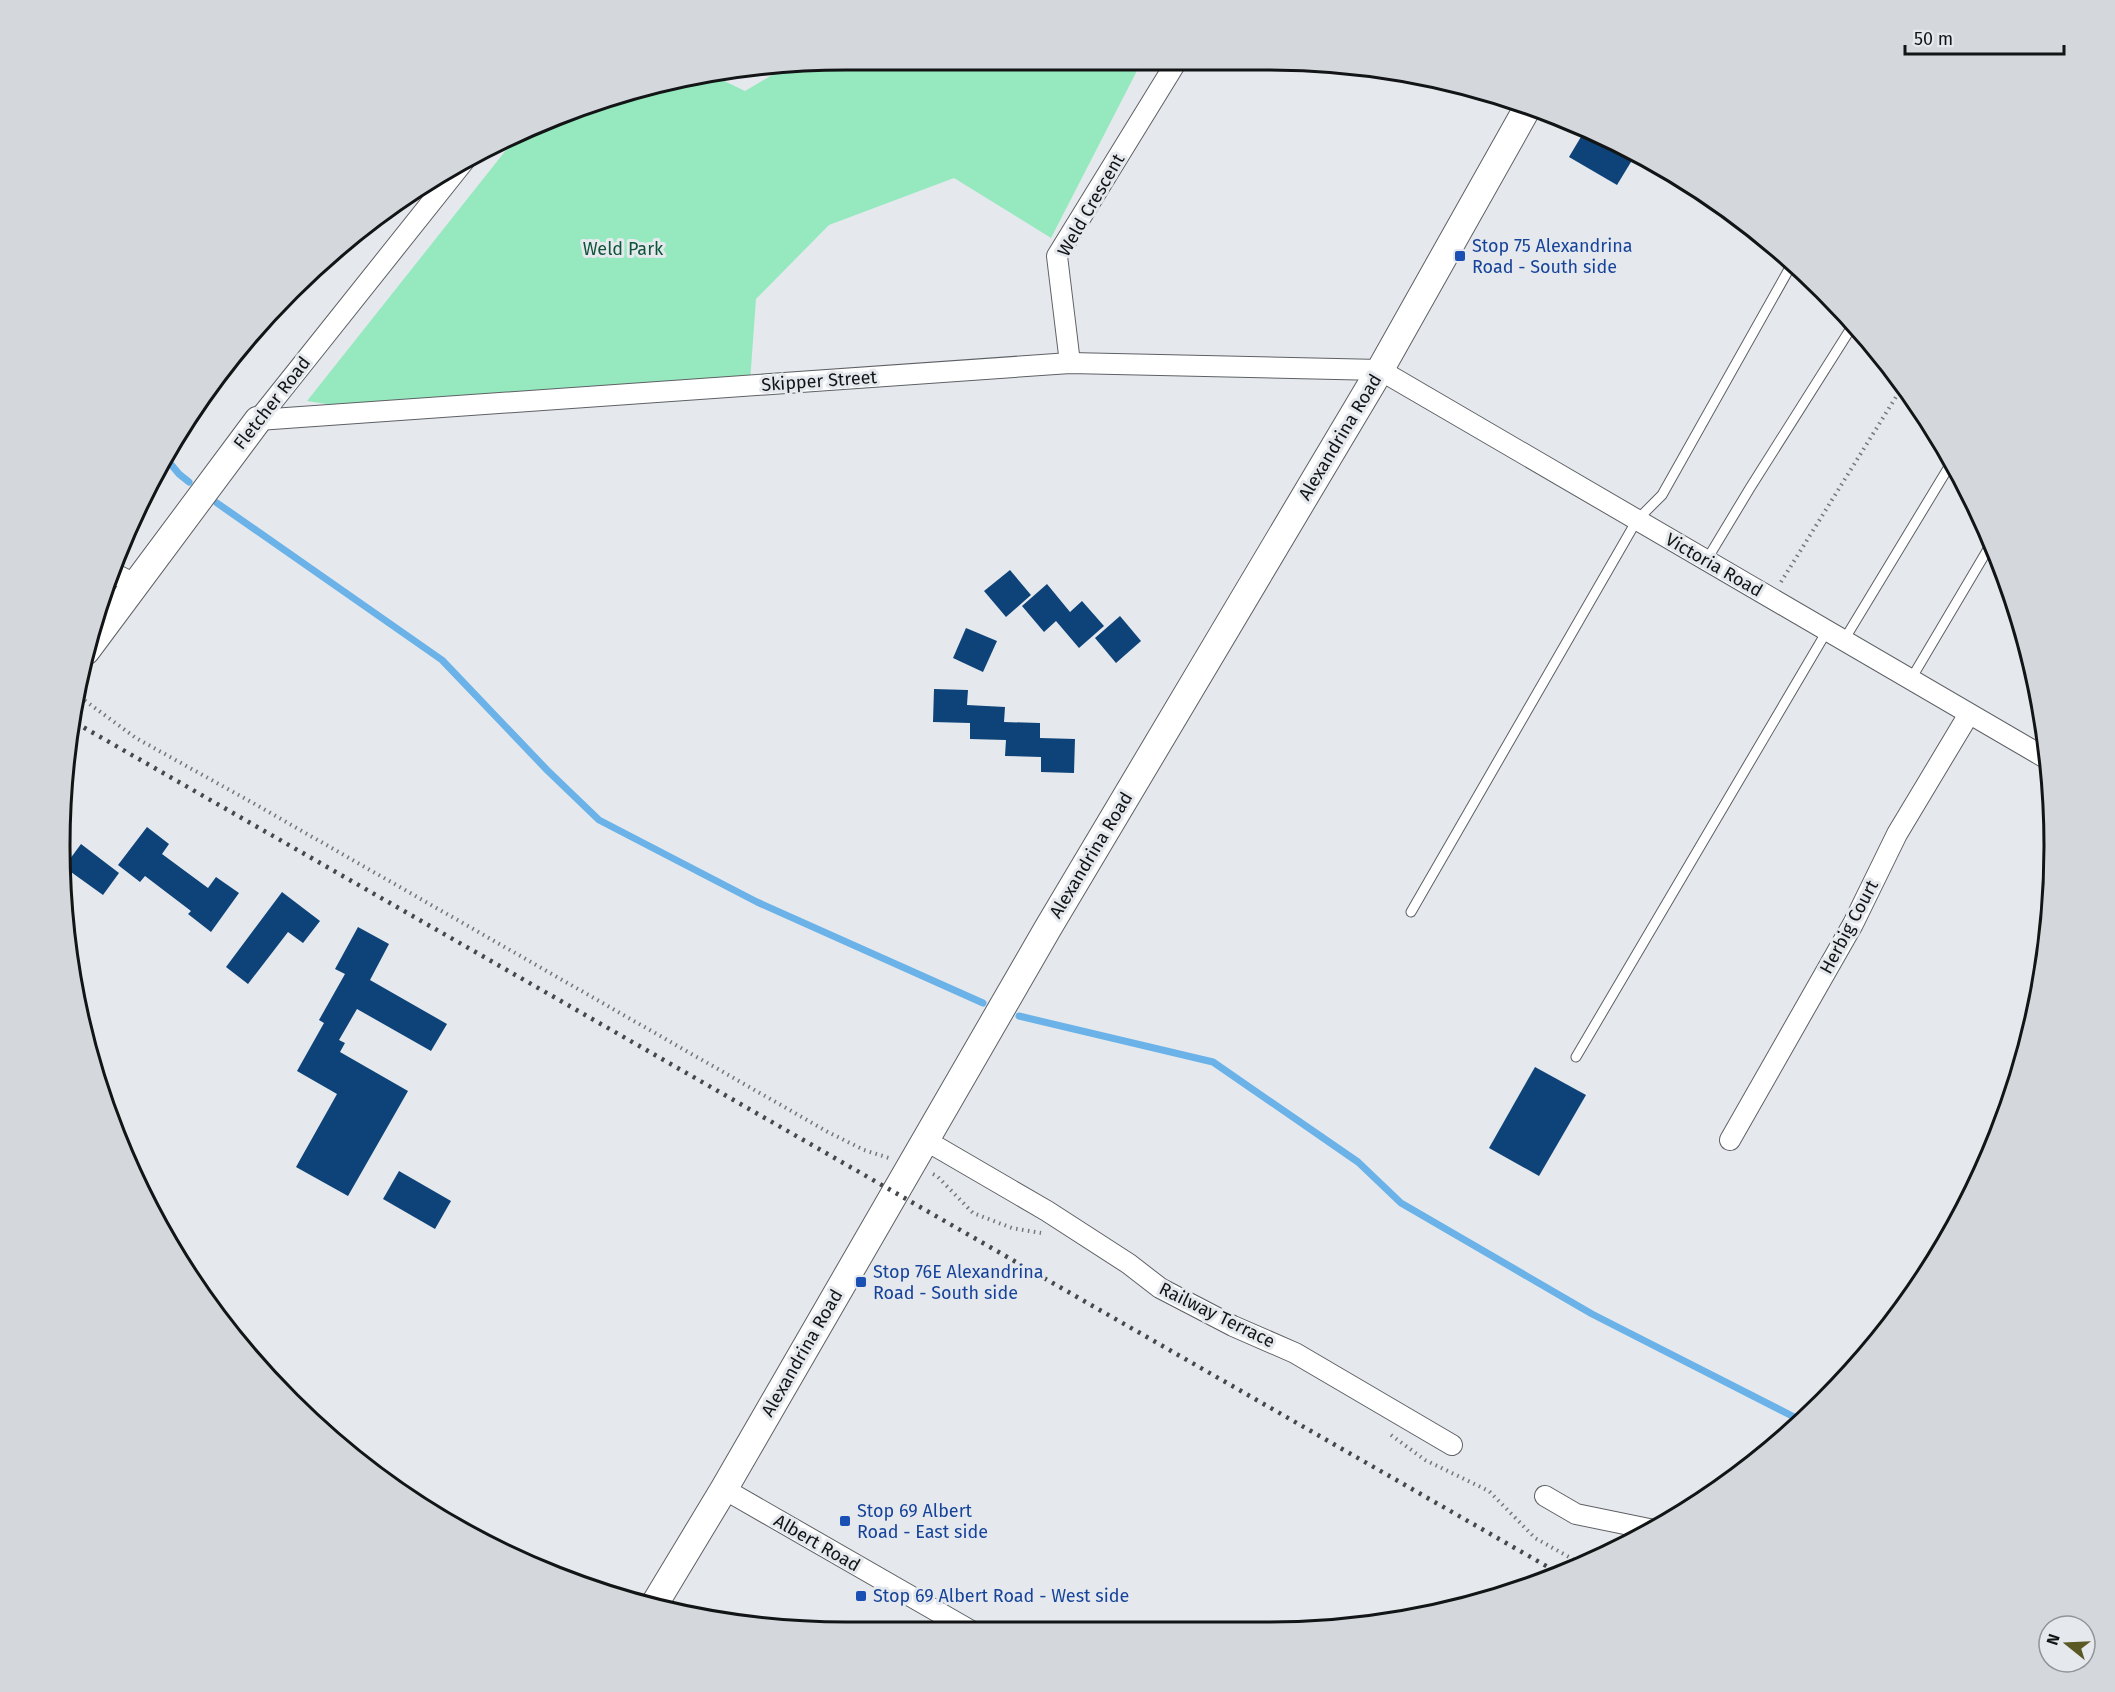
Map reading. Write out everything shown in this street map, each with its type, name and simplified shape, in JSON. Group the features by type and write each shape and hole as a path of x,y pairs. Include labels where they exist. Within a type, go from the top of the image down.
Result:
{"main road":[{"name":"Alexandrina Road","path":"658,1598 724,1490 1054,918 1380,370 1524,114"},
{"name":"Fletcher Road","path":"108,611 125,579 258,420"}],"street":[{"name":"Weld Crescent","path":"1070,363 1057,256 1171,70"},
{"name":"Fletcher Road","path":"258,420 450,179"},
{"name":"Skipper Street","path":"258,420 1070,363 1380,370"},
{"name":"Victoria Road","path":"1380,370 2039,754"},
{"name":"Herbig Court","path":"1730,1140 1853,924 1897,834 1969,714"},
{"name":"Railway Terrace","path":"925,1140 1047,1211 1129,1264 1160,1288 1224,1322 1295,1353 1452,1445"},
{"name":"Albert Road","path":"724,1490 955,1622"},
{"path":"1545,1496 1576,1514 1640,1527"}],"lane":[{"path":"1411,912 1637,520 1662,495 1788,271"},
{"path":"1706,561 1849,332"},
{"path":"1576,1057 1835,635 1947,469"},
{"path":"1911,679 1986,552"}],"path":[{"path":"1771,598 1898,393"},
{"path":"84,700 136,738 253,802 828,1132 864,1150 911,1165"}],"green space":[{"name":"Weld Park","path":"1137,70 1051,238 954,178 829,225 756,299 750,382 359,409 307,401 508,148 597,112 645,97 723,80 745,91 774,74 795,72"}],"building":[{"path":"1581,137 1632,161 1617,185 1569,157"},
{"path":"1010,570 1031,595 1006,617 984,591"},
{"path":"1047,584 1070,612 1082,601 1104,626 1079,648 1056,621 1044,632 1022,606"},
{"path":"1120,616 1141,641 1116,663 1095,638"},
{"path":"966,628 997,641 983,672 953,658"},
{"path":"934,689 968,690 967,705 1005,707 1004,722 1040,723 1040,738 1075,739 1074,773 1041,772 1041,757 1005,756 1006,740 970,739 970,723 933,722"},
{"path":"147,827 169,844 162,854 208,888 216,877 239,893 211,932 188,914 191,911 145,876 140,882 118,865"},
{"path":"81,844 119,873 103,895 71,872 70,858"},
{"path":"282,892 320,921 303,943 288,932 248,984 226,967"},
{"path":"358,927 389,944 370,980 447,1024 431,1051 357,1009 339,1040 345,1043 340,1052 408,1091 348,1196 296,1167 337,1094 297,1071 324,1023 319,1020 345,974 335,969"},
{"path":"1535,1067 1586,1095 1539,1176 1489,1148"},
{"path":"399,1171 451,1201 435,1229 383,1199"}],"waterway":[{"path":"171,464 189,482"},
{"path":"217,503 442,660 547,770 599,820 757,902 983,1003"},
{"path":"1019,1016 1213,1062 1358,1162 1401,1203 1592,1314 1793,1417"}],"railway":[{"path":"80,725 1550,1568"}],"place":[{"name":"Stop 75 Alexandrina Road - South side","path":"1460,256"},
{"name":"Stop 76E Alexandrina Road - South side","path":"861,1282"},
{"name":"Stop 69 Albert Road - East side","path":"845,1521"},
{"name":"Stop 69 Albert Road - West side","path":"861,1596"}]}
